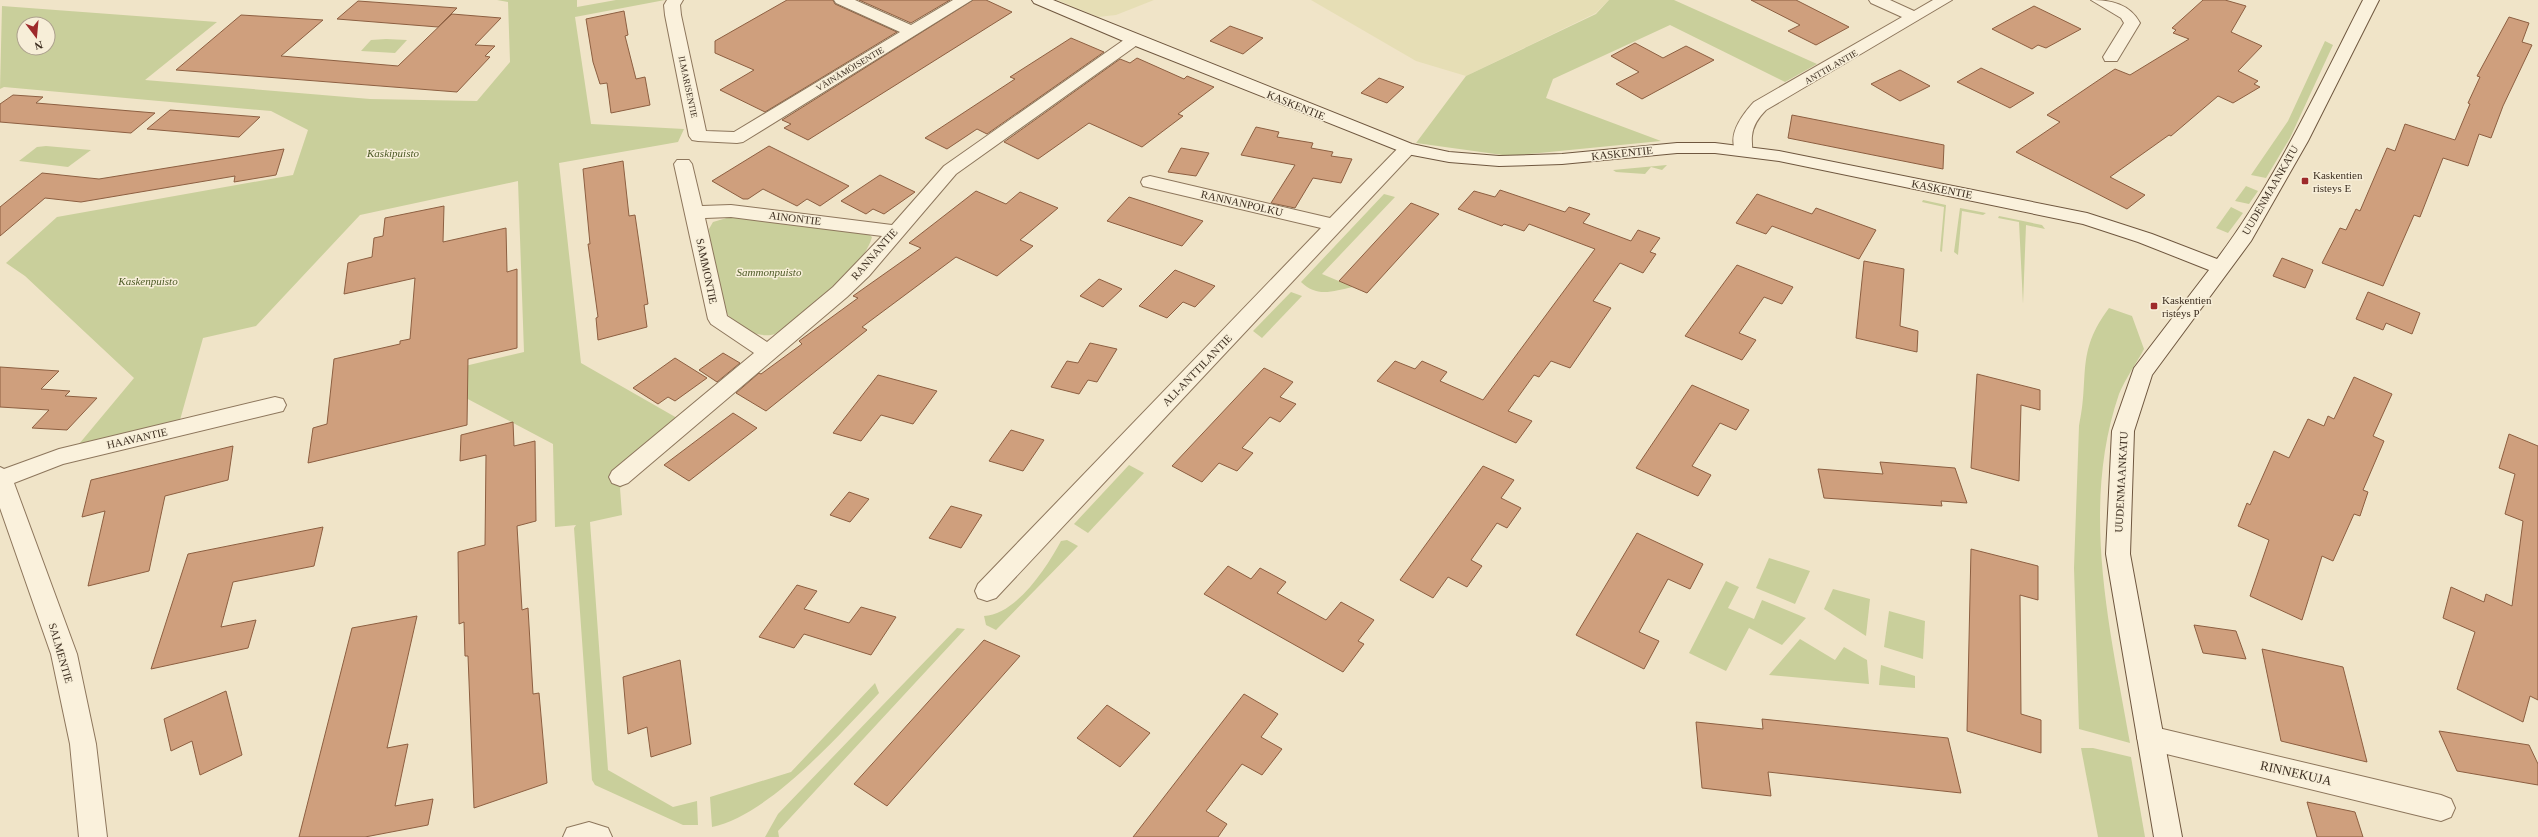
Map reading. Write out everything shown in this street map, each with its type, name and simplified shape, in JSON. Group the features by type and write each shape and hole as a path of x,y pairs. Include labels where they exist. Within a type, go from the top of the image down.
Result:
{"street":[{"name":"ILMARISENTIE","path":"675,0 672,5 673,15 698,136 737,138"},
{"path":"842,0 911,31"},
{"name":"VÄINÄMÖISENTIE","path":"737,138 964,0"},
{"name":"KASKENTIE","path":"1040,0 1134,40 1407,149 1449,157 1499,161 1562,159 1677,148 1744,151 1779,156 2087,218 2145,238 2219,267"},
{"path":"1877,0 1915,17"},
{"name":"ANTTILANTIE","path":"1744,151 1741,139 1746,121 1760,106 1944,0"},
{"path":"2099,0 2128,16 2132,23 2129,32 2113,49 2111,57"},
{"name":"UUDENMAANKATU","path":"2168,837 2118,554 2123,431 2142,373 2219,267 2241,241 2299,141 2371,0"},
{"name":"RANNANTIE","path":"620,478 754,366 767,352 862,271 895,231 950,170 1134,40"},
{"name":"ALI-ANTTILANTIE","path":"987,591 1407,149"},
{"name":"SAMMONTIE","path":"683,164 718,319 767,352"},
{"name":"RANNANPOLKU","path":"1150,182 1334,225"},
{"name":"AINONTIE","path":"695,212 731,211 895,231"},
{"name":"HAAVANTIE","path":"1,477 59,457 275,405"},
{"name":"SALMENTIE","path":"1,477 64,654 83,744 93,837"},
{"name":"RINNEKUJA","path":"2150,738 2441,808"},
{"path":"577,837 589,835 598,837"}],"shaded area":[{"path":"1057,0 1154,0 1116,15 1098,17"},
{"path":"1311,0 1609,0 1596,13 1466,76 1416,61"}],"green space":[{"path":"497,0 577,0 577,7 616,0 665,0 575,17 591,124 684,129 678,142 559,163 581,363 691,426 678,438 680,440 620,488 622,515 590,522 608,770 673,807 697,801 698,825 683,825 595,785 592,780 574,528 576,525 555,527 553,444 445,387 444,371 524,352 518,181 360,215 256,326 203,338 180,420 79,444 134,378 25,276 6,263 57,217 293,175 308,130 271,111 4,87 0,89 2,6 217,22 145,80 370,99 477,101 510,62 508,2"},
{"path":"1609,0 1674,0 1817,64 1785,82 1670,25 1553,79 1546,98 1661,141 1510,156 1416,143 1466,76 1596,14"},
{"path":"371,40 407,40 395,53 361,51"},
{"path":"2325,41 2333,45 2290,138 2266,178 2251,175 2288,121"},
{"path":"46,146 91,150 68,167 19,161 37,147"},
{"path":"1667,165 1662,170 1651,167 1645,174 1616,172 1613,170"},
{"path":"2246,186 2258,191 2249,204 2235,201"},
{"path":"1384,194 1395,197 1322,274 1353,287 1319,292 1307,287 1301,282"},
{"path":"1923,200 1946,205 1942,252 1940,251 1944,207 1922,202"},
{"path":"2231,207 2243,213 2228,233 2216,228"},
{"path":"1960,208 1986,213 1983,215 1962,211 1958,255 1954,252"},
{"path":"1999,216 2042,225 2045,229 2026,225 2023,304 2019,222 1998,218"},
{"name":"Sammonpuisto","path":"730,217 866,232 872,237 857,264 831,290 775,334 762,335 748,331 736,323 727,313 722,297 709,229 713,222"},
{"path":"1291,292 1302,296 1262,338 1253,331"},
{"path":"2109,308 2132,316 2144,349 2119,394 2107,437 2101,481 2100,524 2102,568 2107,613 2130,743 2079,729 2074,568 2079,426 2084,393 2087,352 2098,324"},
{"path":"1129,465 1144,473 1088,533 1074,524"},
{"path":"1067,540 1078,546 996,630 986,625 984,616 996,614 1008,608 1019,599 1048,564 1061,541"},
{"path":"1769,558 1810,571 1795,604 1756,588"},
{"path":"1726,581 1739,587 1728,608 1754,619 1762,600 1806,618 1782,645 1749,628 1726,671 1689,653"},
{"path":"1833,589 1870,599 1866,636 1824,609"},
{"path":"1889,611 1925,621 1923,659 1884,647"},
{"path":"957,628 965,629 778,831 779,837 765,837 778,814"},
{"path":"1800,639 1835,660 1844,647 1867,660 1869,684 1769,675"},
{"path":"1881,665 1915,676 1915,688 1879,685"},
{"path":"875,683 879,693 824,751 802,771 779,791 756,807 734,820 712,827 710,797 791,772"},
{"path":"2081,748 2093,748 2131,757 2145,837 2098,837"}],"building":[{"path":"787,0 833,0 835,4 897,32 765,112 720,90 754,70 715,53 715,41"},
{"path":"859,0 950,0 911,23"},
{"path":"973,0 986,0 1012,12 808,140 784,128 791,124 782,120"},
{"path":"1751,0 1796,0 1849,27 1816,45 1788,31 1800,25"},
{"path":"2203,0 2225,0 2246,6 2231,32 2262,46 2238,71 2258,81 2254,84 2260,87 2233,103 2218,96 2171,136 2169,135 2110,177 2145,195 2127,209 2016,152 2060,122 2047,115 2115,69 2130,75 2189,39 2173,33 2176,30 2172,28"},
{"path":"358,1 457,8 438,27 337,19"},
{"path":"2034,6 2081,29 2046,48 2038,45 2032,49 1992,29"},
{"path":"624,11 628,35 625,36 636,79 645,77 650,105 611,113 607,83 600,84 593,62 586,19"},
{"path":"452,14 501,18 475,45 495,46 485,56 490,57 457,92 176,70 241,15 323,20 281,56 398,66"},
{"path":"2509,17 2529,23 2522,42 2532,45 2503,106 2491,138 2479,134 2468,166 2443,158 2420,217 2414,215 2383,286 2322,263 2340,228 2346,230 2356,209 2360,211 2387,148 2395,151 2405,124 2455,140 2470,104 2468,103 2480,77 2477,76"},
{"path":"1230,26 1263,38 1243,54 1210,41"},
{"path":"1071,38 1104,52 987,134 977,129 947,149 925,138 1015,79 1010,77"},
{"path":"1635,43 1663,58 1686,46 1714,60 1642,99 1616,84 1639,72 1611,56"},
{"path":"1137,58 1184,79 1187,76 1214,87 1178,114 1183,116 1142,147 1089,123 1038,159 1004,142 1120,59 1130,63"},
{"path":"1981,68 2034,93 2010,108 1957,82"},
{"path":"1900,70 1930,86 1900,101 1871,84"},
{"path":"1379,78 1404,87 1387,103 1361,93"},
{"path":"13,95 43,97 36,103 155,113 131,133 0,122 0,104"},
{"path":"170,110 260,117 239,137 147,129"},
{"path":"1792,115 1944,145 1943,169 1788,138"},
{"path":"1256,127 1279,132 1277,137 1313,143 1311,148 1333,152 1331,156 1352,159 1341,183 1313,178 1295,208 1271,203 1295,165 1241,155"},
{"path":"769,146 849,186 820,206 807,199 797,206 763,189 748,199 743,199 712,181"},
{"path":"1181,148 1209,153 1196,176 1168,172"},
{"path":"284,149 276,175 234,182 235,176 81,202 45,198 0,236 0,207 42,173 99,179"},
{"path":"623,161 629,216 635,215 648,304 644,305 647,327 598,340 596,318 598,317 588,244 590,244 583,169"},
{"path":"880,175 915,192 884,214 873,209 866,214 841,201"},
{"path":"1500,190 1565,212 1569,207 1590,214 1583,223 1631,241 1638,230 1660,238 1650,252 1656,254 1643,273 1620,263 1593,301 1611,308 1570,368 1551,361 1539,377 1534,375 1508,411 1532,421 1516,443 1377,381 1395,361 1415,369 1422,361 1447,372 1440,381 1483,400 1595,249 1529,224 1524,231 1504,224 1502,226 1458,209 1474,191 1495,197"},
{"path":"976,191 1006,204 1020,192 1058,208 1020,240 1033,246 997,276 956,257 862,327 867,330 766,411 736,393 759,373 761,374 802,344 799,341 858,298 853,296 921,248 909,243"},
{"path":"1757,194 1812,214 1816,208 1876,230 1859,259 1772,226 1766,234 1736,223"},
{"path":"1129,197 1203,221 1182,246 1107,221"},
{"path":"1411,203 1439,214 1367,293 1339,281"},
{"path":"444,206 443,242 506,228 507,272 517,269 517,348 468,359 467,425 308,463 313,428 327,424 334,359 400,344 400,341 410,339 415,278 344,294 348,263 372,257 374,238 383,236 385,218"},
{"path":"2282,258 2313,270 2305,288 2273,276"},
{"path":"1864,261 1904,269 1900,326 1918,331 1917,352 1856,338"},
{"path":"1737,265 1793,287 1782,304 1764,297 1739,333 1756,340 1742,360 1685,336"},
{"path":"1175,270 1215,286 1195,307 1183,302 1167,318 1139,306"},
{"path":"1099,279 1122,289 1103,307 1080,296"},
{"path":"2368,292 2420,313 2412,334 2386,323 2383,330 2356,319"},
{"path":"1090,343 1117,349 1097,382 1088,380 1079,394 1051,387 1067,361 1078,363"},
{"path":"723,353 740,363 717,382 699,370"},
{"path":"675,358 707,378 675,401 668,397 658,404 633,388"},
{"path":"0,367 59,371 41,389 70,391 65,396 97,398 67,430 32,428 49,410 0,407"},
{"path":"1264,368 1293,382 1280,397 1296,404 1280,422 1270,417 1242,448 1253,453 1237,471 1219,463 1202,482 1172,466"},
{"path":"1977,374 2040,390 2040,410 2021,405 2019,481 1971,468"},
{"path":"878,375 937,391 913,424 881,415 861,441 833,433"},
{"path":"2354,377 2392,394 2373,436 2384,441 2363,490 2368,492 2360,516 2354,514 2333,561 2322,556 2302,620 2250,596 2269,540 2238,526 2247,503 2250,505 2274,451 2289,458 2308,419 2324,426 2328,416 2334,419"},
{"path":"1692,385 1749,410 1736,430 1720,423 1692,466 1711,475 1698,496 1636,468"},
{"path":"733,413 757,428 689,481 664,465"},
{"path":"513,422 514,446 535,441 536,521 517,526 522,610 528,608 533,694 539,693 547,783 474,808 468,656 465,656 464,622 459,624 458,552 485,545 486,455 460,461 461,435"},
{"path":"1011,430 1044,440 1023,471 989,461"},
{"path":"2509,434 2538,446 2538,700 2530,696 2523,722 2457,689 2475,632 2443,618 2451,587 2484,602 2486,594 2512,606 2523,521 2505,514 2515,474 2499,468"},
{"path":"233,446 228,480 165,496 149,571 88,586 105,511 82,517 91,480"},
{"path":"1880,462 1955,468 1967,503 1941,501 1942,506 1824,498 1818,469 1883,474"},
{"path":"1483,466 1514,480 1501,498 1521,508 1507,528 1497,523 1471,560 1482,566 1467,587 1448,577 1433,598 1400,580"},
{"path":"849,492 869,499 850,522 830,515"},
{"path":"951,506 982,515 961,548 929,538"},
{"path":"323,527 314,566 233,582 221,627 256,620 248,648 151,669 188,554"},
{"path":"1637,533 1703,564 1690,589 1668,579 1639,632 1659,641 1644,669 1576,635"},
{"path":"1971,549 2038,566 2038,600 2020,595 2021,714 2041,720 2041,753 1967,731"},
{"path":"1228,566 1251,579 1260,568 1286,582 1277,593 1326,620 1341,602 1374,620 1358,641 1364,644 1343,672 1204,594"},
{"path":"797,585 817,591 804,609 849,623 861,607 896,617 871,655 804,634 794,648 759,637"},
{"path":"417,616 387,748 408,744 395,806 433,799 428,825 365,837 299,837 352,628"},
{"path":"2194,625 2236,631 2246,659 2203,653"},
{"path":"984,640 1020,656 887,806 854,784"},
{"path":"2262,649 2343,667 2367,762 2281,741"},
{"path":"680,660 691,744 651,757 647,727 628,734 623,677"},
{"path":"226,691 242,755 200,775 192,741 171,751 164,719"},
{"path":"1244,694 1278,714 1261,737 1282,749 1262,775 1242,764 1206,811 1227,824 1218,837 1133,837"},
{"path":"1107,705 1150,733 1120,767 1077,738"},
{"path":"1762,719 1948,738 1961,793 1768,772 1771,796 1702,788 1696,722 1763,729"},
{"path":"2439,731 2529,745 2538,764 2538,785 2457,771"},
{"path":"2307,802 2355,812 2363,837 2317,837"}],"place":[{"name":"Kaskentien risteys E","path":"2305,181"},
{"name":"Kaskentien risteys P","path":"2154,306"}],"park label":[{"name":"Kaskipuisto","path":"393,153"},
{"name":"Kaskenpuisto","path":"148,281"}]}
